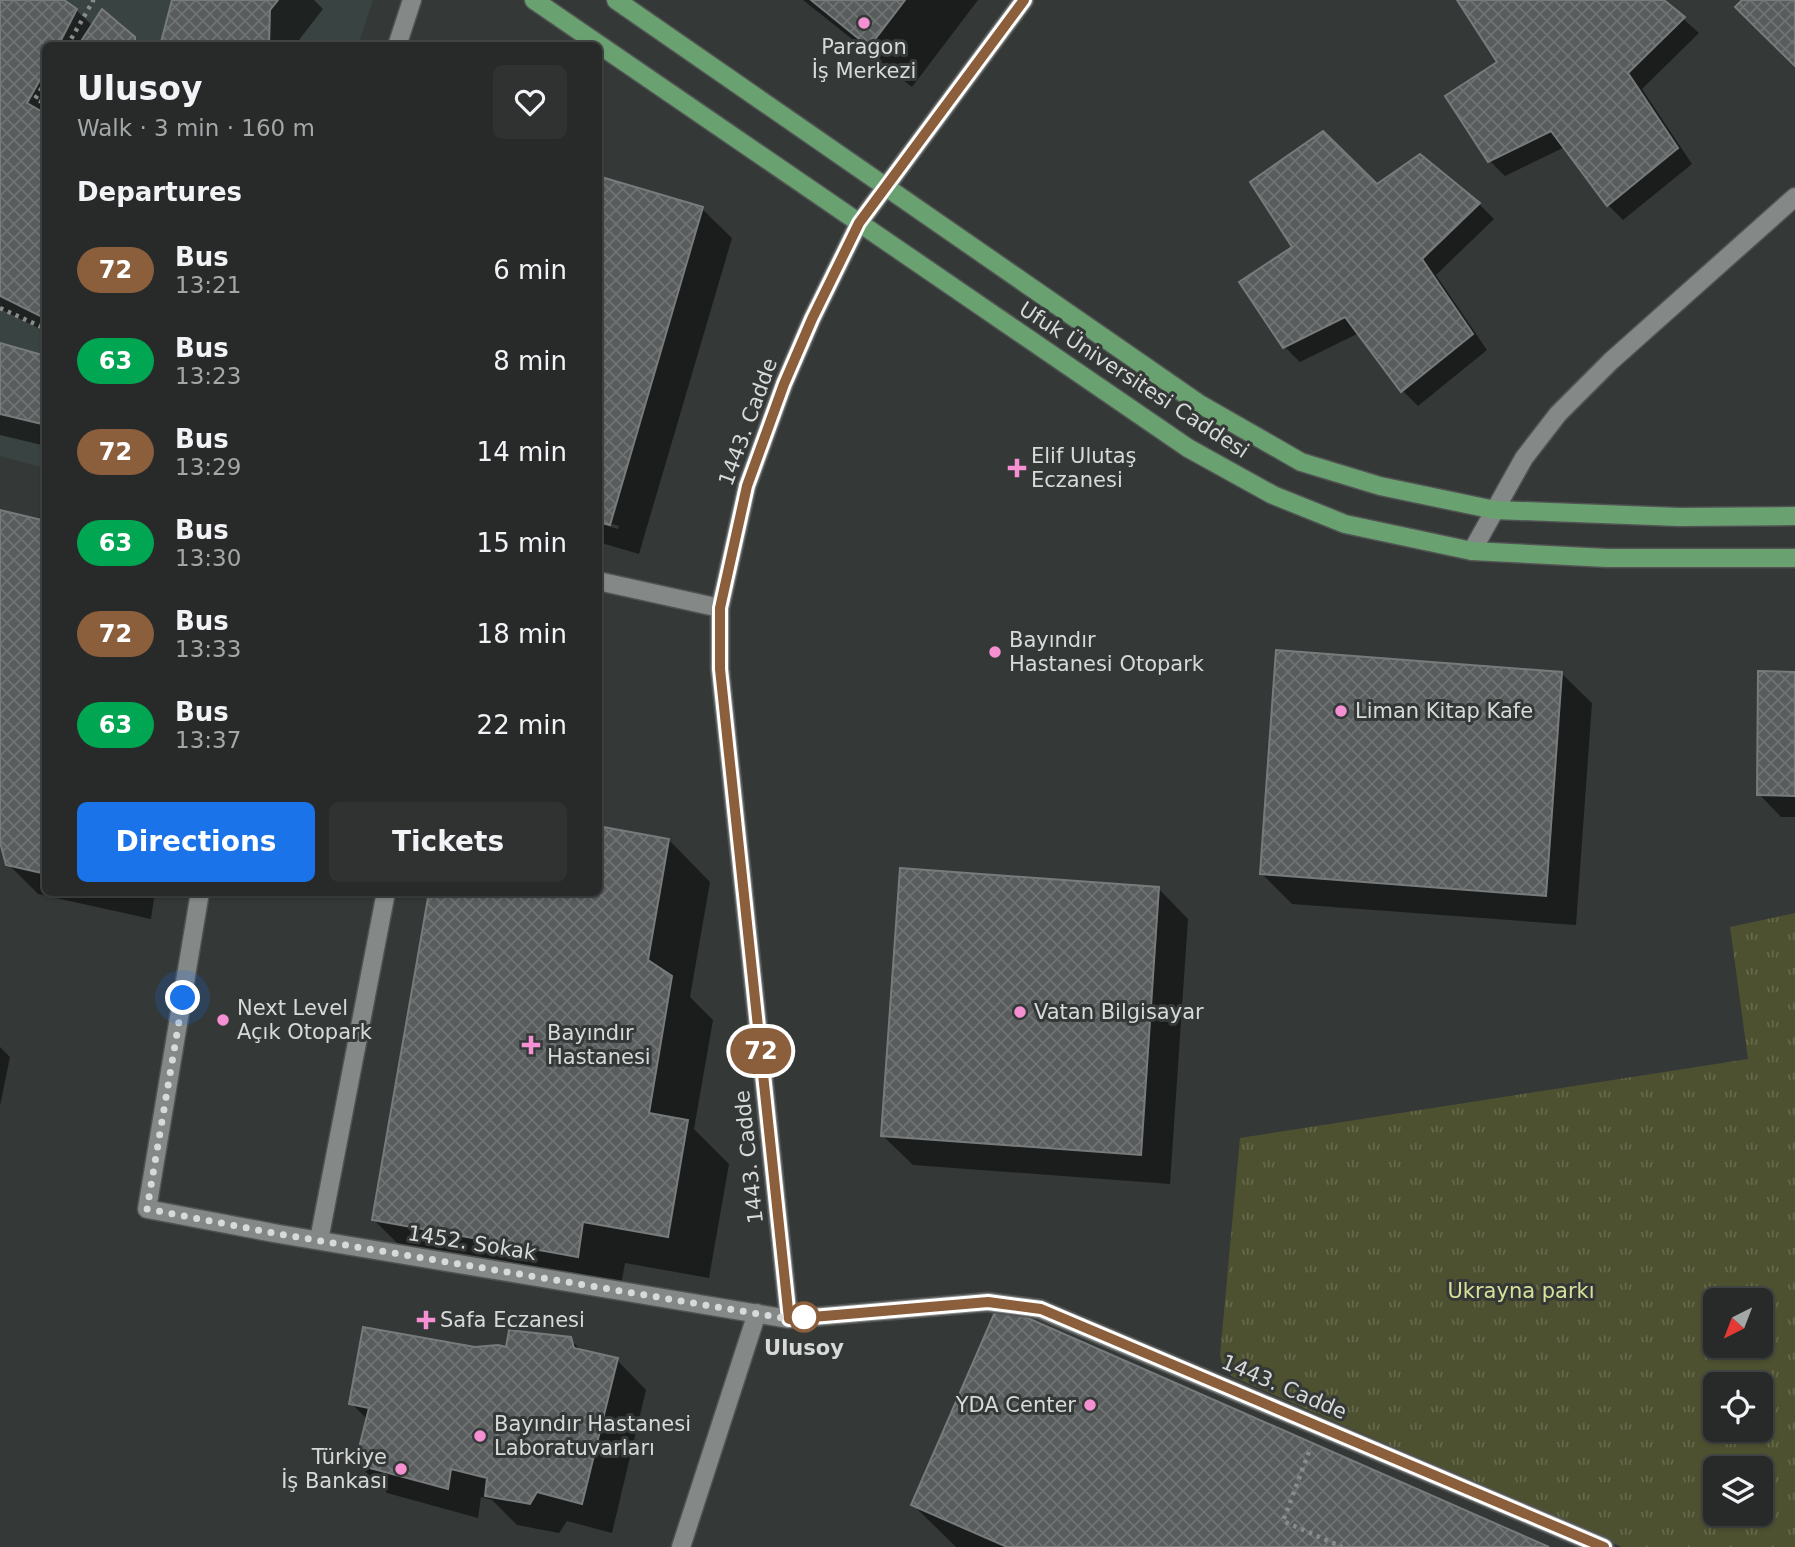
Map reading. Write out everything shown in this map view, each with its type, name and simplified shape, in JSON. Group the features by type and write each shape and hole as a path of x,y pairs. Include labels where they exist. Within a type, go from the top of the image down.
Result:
{"main road":[{"name":"Ufuk Üniversitesi Caddesi","path":"534,0 595,42"},
{"name":"Ufuk Üniversitesi Caddesi","path":"616,0 1198,403 1301,462 1380,486 1495,510 1679,517 1795,516"},
{"name":"Ufuk Üniversitesi Caddesi","path":"602,47 1188,448 1273,495 1345,524 1472,551 1607,558 1795,558"}],"street":[{"path":"398,42 412,0"},
{"name":"1443. Cadde","path":"1024,0 859,223 784,384 747,486 720,608 720,669 789,1319 988,1302 1041,1309 1604,1547"},
{"path":"1472,551 1524,458 1558,414 1611,361 1795,197"},
{"path":"602,582 720,608"},
{"name":"1452. Sokak","path":"199,896 147,1209 279,1234 789,1319"},
{"path":"319,1240 385,896"},
{"path":"681,1547 757,1313"}],"path":[{"path":"68,42 92,0"},
{"path":"42,88 35,99 42,102"},
{"path":"0,308 42,328"},
{"path":"1319,1426 1283,1521 1342,1547"}],"shaded area":[{"path":"0,0 373,0 359,42 42,42 42,467 0,456"}],"green space":[{"name":"Ukrayna parkı","path":"1795,913 1795,1547 1622,1547 1233,1377 1223,1369 1220,1355 1240,1138 1748,1059 1730,927"}],"building":[{"path":"0,0 64,0 77,9 60,42 42,42 42,76 27,103 42,112 42,317 0,296"},
{"path":"172,0 278,0 270,10 269,42 161,42"},
{"name":"Paragon İş Merkezi","path":"811,0 905,0 869,47"},
{"path":"1457,0 1664,0 1685,17 1628,73 1678,148 1607,206 1551,131 1488,162 1445,96 1497,62"},
{"path":"1742,0 1795,0 1795,66 1735,7"},
{"path":"102,9 135,37 135,42 81,42"},
{"path":"1323,131 1377,184 1420,154 1480,203 1422,259 1473,334 1401,392 1345,317 1283,348 1239,282 1292,247 1250,182"},
{"path":"602,177 703,207 610,525 602,523"},
{"path":"0,343 42,355 42,424 0,414"},
{"path":"0,510 42,520 42,873 6,865 0,842"},
{"path":"1276,650 1562,672 1546,896 1260,874"},
{"path":"1758,671 1795,672 1795,796 1757,795"},
{"name":"Bayındır Hastanesi","path":"602,827 669,839 648,960 672,976 649,1113 688,1120 668,1237 583,1222 578,1257 372,1220 428,896 602,896"},
{"name":"Vatan Bilgisayar","path":"900,868 1159,887 1141,1155 881,1136"},
{"name":"YDA Center","path":"998,1305 1549,1547 1007,1547 911,1505"},
{"name":"Bayındır Hastanesi Laboratuvarları","path":"363,1327 475,1347 506,1347 509,1330 571,1337 574,1348 618,1358 582,1504 537,1492 530,1504 485,1496 487,1478 451,1469 448,1489 355,1464 369,1408 349,1404"}],"bus line":[{"name":"72","path":"1024,0 859,223 784,384 747,486 720,608 720,669 789,1319 988,1302 1041,1309 1604,1547"}],"place":[{"name":"Paragon İş Merkezi","path":"864,23"},
{"name":"Elif Ulutaş Eczanesi","path":"1017,468"},
{"name":"Bayındır Hastanesi Otopark","path":"995,652"},
{"name":"Liman Kitap Kafe","path":"1341,711"},
{"name":"Vatan Bilgisayar","path":"1020,1012"},
{"name":"Next Level Açık Otopark","path":"223,1020"},
{"name":"Bayındır Hastanesi","path":"531,1045"},
{"name":"Ulusoy","path":"804,1317"},
{"name":"Safa Eczanesi","path":"426,1320"},
{"name":"YDA Center","path":"1090,1405"},
{"name":"Bayındır Hastanesi Laboratuvarları","path":"480,1436"},
{"name":"Türkiye İş Bankası","path":"401,1469"}],"route":[{"path":"183,998 147,1209 279,1234 789,1319 814,1317 804,1317"}]}
